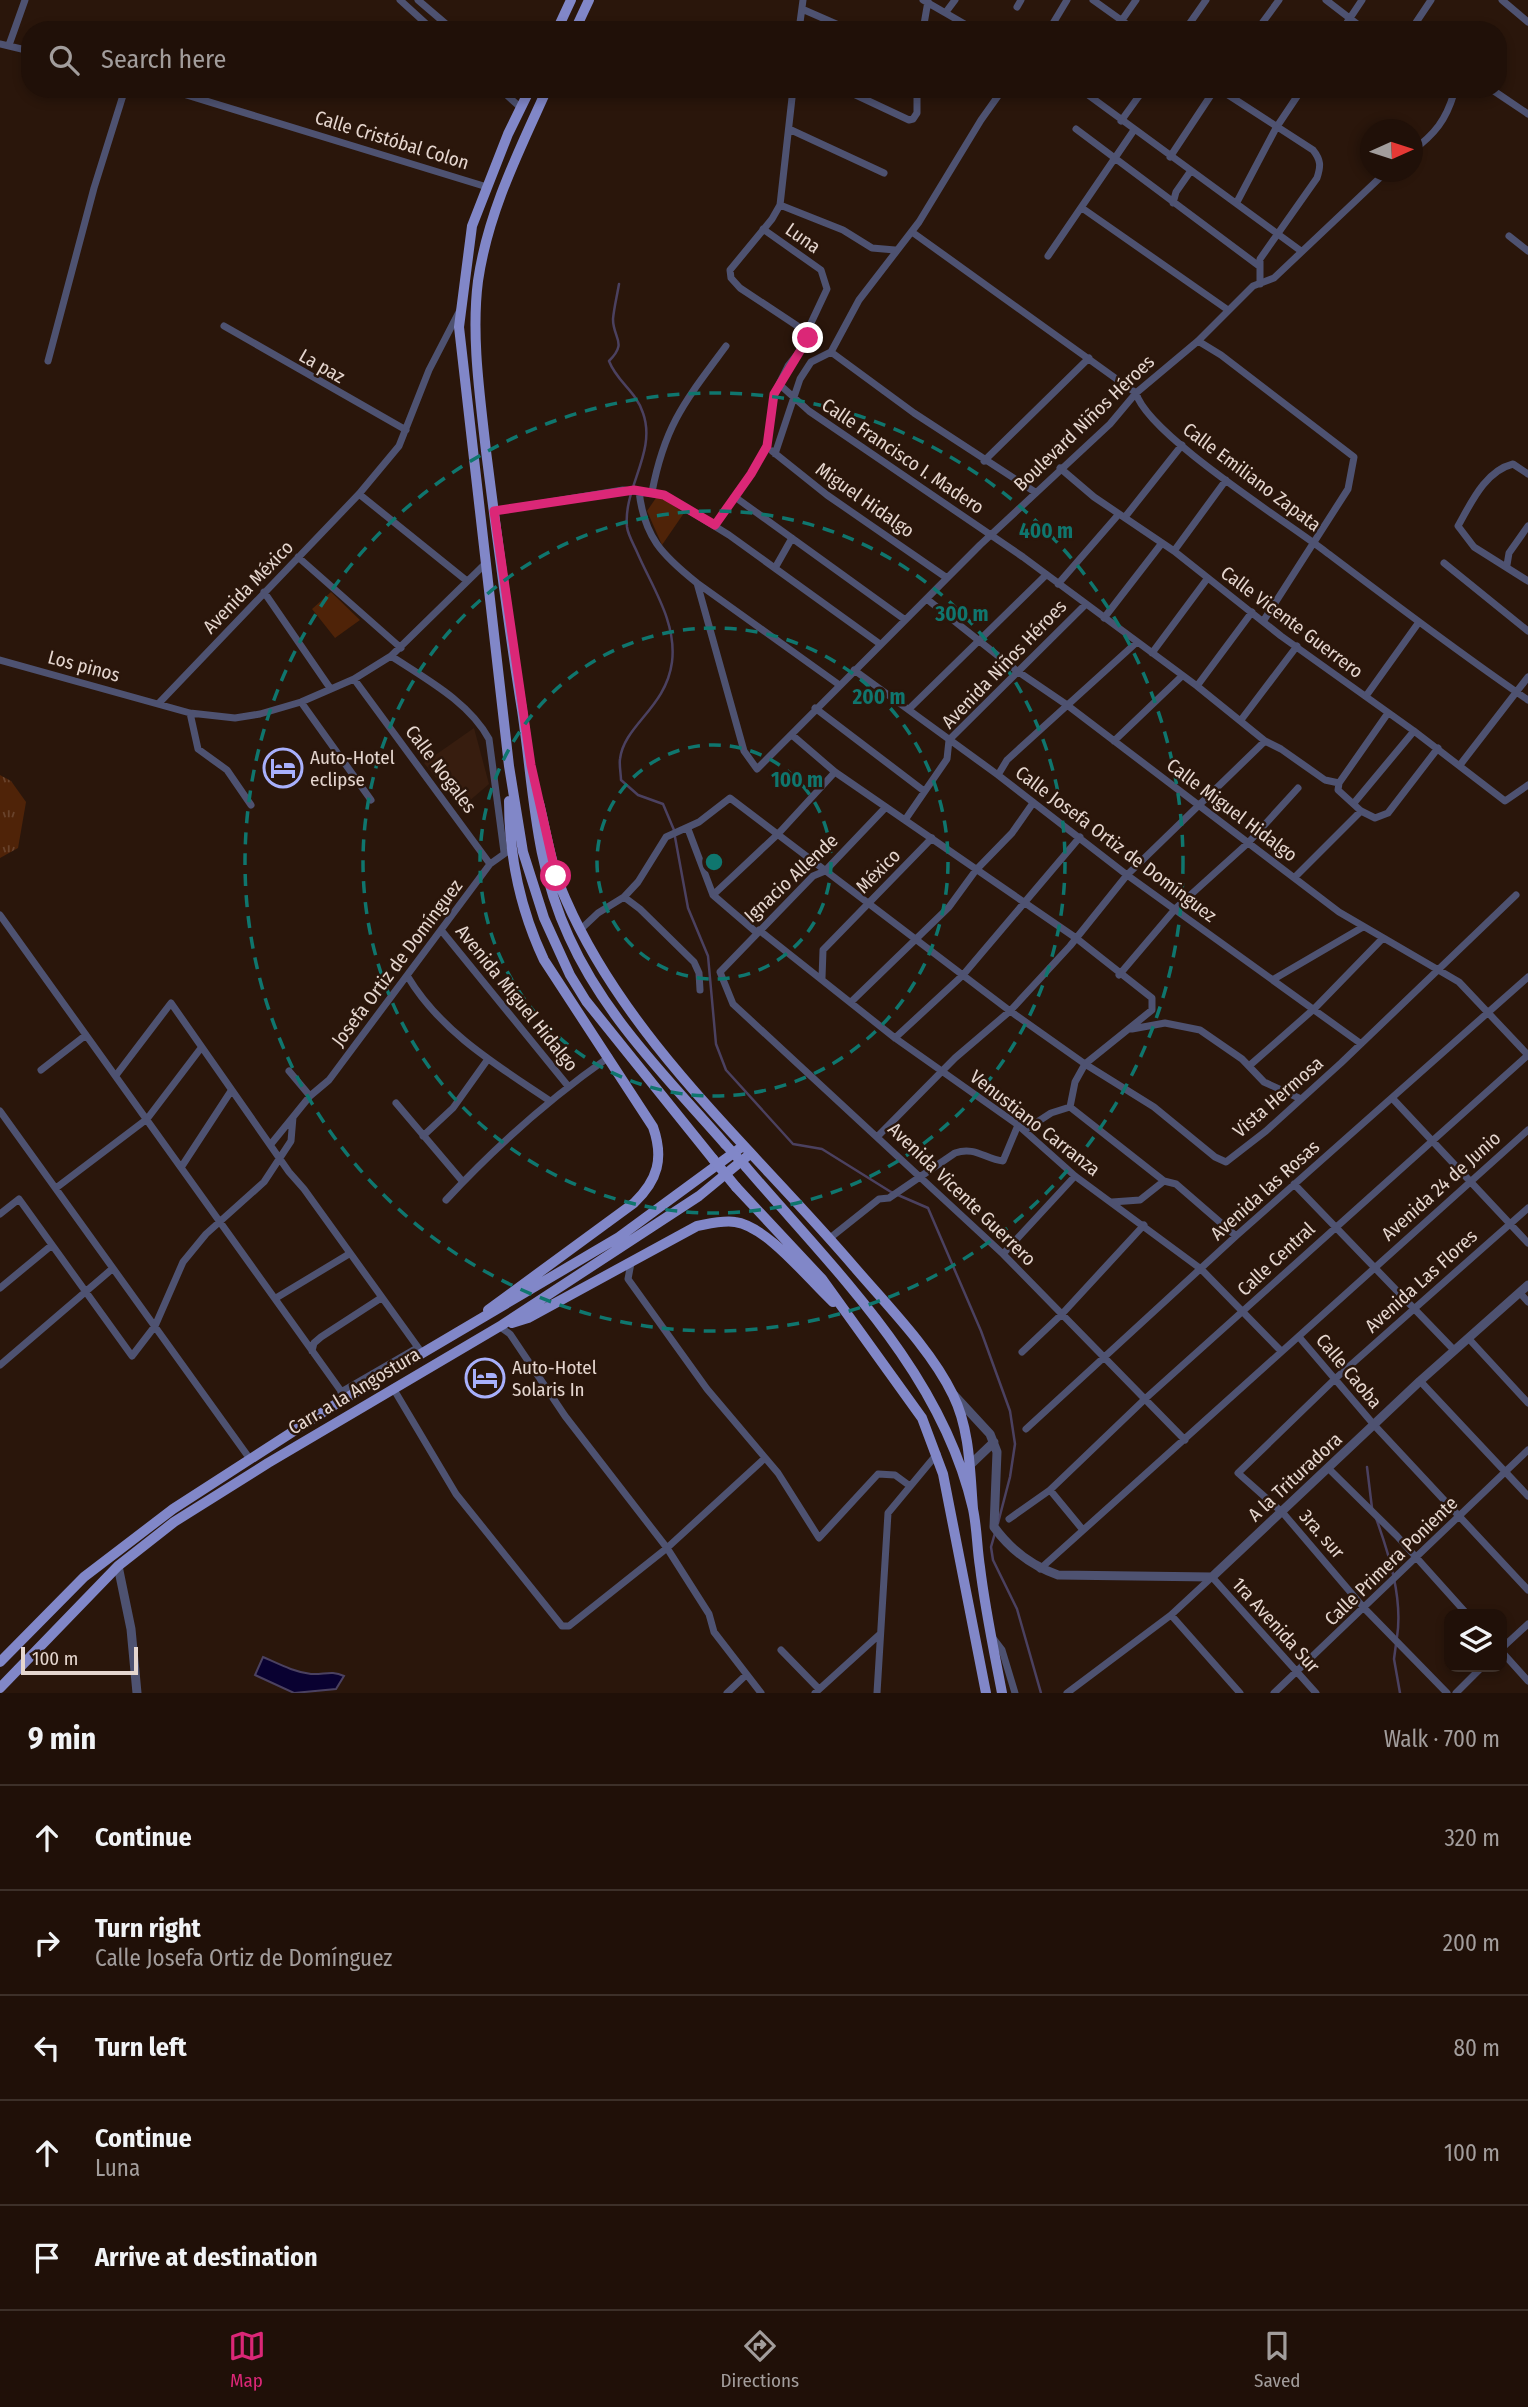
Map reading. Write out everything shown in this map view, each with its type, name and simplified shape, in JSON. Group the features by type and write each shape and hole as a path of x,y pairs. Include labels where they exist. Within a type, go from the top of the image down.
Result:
{"main road":[{"path":"561,21 571,0"},
{"path":"579,21 589,0"},
{"path":"525,98 472,226 459,327 464,393 509,766 523,852 532,886 570,975 602,1025 736,1187 822,1279 922,1418 937,1454 951,1509 986,1693"},
{"path":"543,98 500,196 485,242 478,283 478,369 494,511 531,765 537,842 545,873 569,936 615,1018 879,1324 930,1394 948,1436 973,1509"},
{"path":"531,765 556,876 580,930 625,1004 746,1150 830,1238 891,1309 953,1394 970,1465 973,1509 1002,1693"},
{"path":"469,1326 529,1277 634,1203 654,1180 660,1158 656,1134 544,960 524,914 508,850 509,766"},
{"name":"Carr. a la Angostura","path":"0,1662 112,1553 343,1395 469,1326 620,1237 746,1150"},
{"name":"Carr. a la Angostura","path":"0,1688 118,1566 174,1522 393,1388 501,1326 699,1196 746,1150"},
{"path":"501,1326 528,1318 696,1226 736,1222 758,1231 850,1319"}],"street":[{"path":"9,46 25,0"},
{"path":"400,0 423,21"},
{"path":"418,0 442,21"},
{"path":"800,21 803,0"},
{"path":"946,12 954,0"},
{"path":"1054,21 1067,0"},
{"path":"1093,0 1122,21 1136,0"},
{"path":"1191,21 1206,0"},
{"path":"1264,21 1279,0"},
{"path":"1326,0 1353,21"},
{"path":"1347,21 1363,0"},
{"path":"1417,21 1431,0"},
{"path":"1502,0 1528,22"},
{"path":"924,21 926,1 960,21"},
{"path":"802,9 829,21"},
{"path":"0,44 21,49"},
{"path":"48,361 94,188 122,98"},
{"name":"Calle Cristóbal Colon","path":"196,98 487,187"},
{"path":"510,98 521,108"},
{"name":"Luna","path":"767,446 774,394 807,342 808,333 827,289 826,278 821,270 763,229 780,205 792,98"},
{"path":"862,98 909,120 917,113 917,98"},
{"path":"775,454 793,398 811,362 831,352 859,300 895,250 912,232 997,98"},
{"path":"1092,98 1301,251"},
{"path":"1121,121 1138,98"},
{"path":"1170,157 1211,98"},
{"path":"1231,98 1313,150 1321,166 1317,178 1266,248 1259,266 1260,284"},
{"path":"1237,202 1276,128 1296,98"},
{"path":"1423,143 1435,134 1447,115 1452,98"},
{"path":"1504,98 1528,114"},
{"path":"789,129 884,173"},
{"path":"1076,129 1259,266"},
{"path":"1048,256 1134,130"},
{"path":"1173,203 1175,192 1190,172"},
{"name":"Boulevard Niños Héroes","path":"697,583 744,751 757,769 904,619 928,600 991,534 1110,424 1136,393 1198,341 1228,310 1260,284 1274,278 1375,182"},
{"path":"780,205 843,230 872,248 895,250"},
{"path":"1082,208 1228,310"},
{"path":"763,229 730,270 731,278 740,288 808,333"},
{"name":"Calle Emiliano Zapata","path":"912,232 1136,393 1140,405 1182,445 1226,480 1528,700"},
{"path":"1508,236 1528,251"},
{"name":"Avenida México","path":"160,702 359,494 399,446 429,370 460,309"},
{"name":"La paz","path":"224,326 406,430"},
{"path":"1198,341 1221,355 1354,457 1348,489 1264,620"},
{"path":"652,492 659,455 674,419 726,346"},
{"path":"831,352 984,461 1035,492"},
{"path":"984,461 1089,358"},
{"name":"Calle Francisco I. Madero","path":"779,384 793,398 991,534 1197,686 1265,741"},
{"path":"1058,584 1122,516 1182,445"},
{"path":"715,525 767,446"},
{"name":"Miguel Hidalgo","path":"767,446 827,495 947,579"},
{"path":"1528,474 1513,464 1502,467 1477,492 1458,526 1474,547 1507,565 1528,581"},
{"name":"Calle Vicente Guerrero","path":"1060,468 1438,748 1505,801 1528,785"},
{"path":"1174,551 1226,480"},
{"path":"494,511 623,490 664,495 715,525 880,644"},
{"path":"637,490 647,530 671,562 838,684"},
{"path":"359,494 467,581"},
{"path":"735,497 904,619"},
{"path":"1507,565 1509,553 1528,526"},
{"path":"775,568 793,538"},
{"path":"1104,618 1162,543"},
{"path":"298,557 401,648"},
{"path":"1444,563 1528,631"},
{"name":"Los pinos","path":"0,660 160,702 190,713 235,718 260,715 301,702 354,679 391,656 484,565"},
{"path":"909,709 1046,575"},
{"path":"1152,653 1207,579"},
{"path":"264,592 330,688"},
{"name":"Calle Miguel Hidalgo","path":"928,600 1017,671 1067,705 1363,927 1466,988 1528,1055"},
{"name":"Avenida Niños Héroes","path":"905,820 947,759 949,740 1086,604"},
{"path":"1197,686 1252,612"},
{"path":"1366,696 1419,622"},
{"path":"999,775 1007,760 1137,642"},
{"path":"1241,720 1297,646"},
{"path":"391,656 438,686 481,724 489,739 508,850 490,864"},
{"name":"Calle Josefa Ortiz de Domínguez","path":"854,670 999,775 1127,875 1360,1043"},
{"path":"1114,741 1182,676"},
{"path":"1460,765 1528,677"},
{"name":"Calle Nogales","path":"354,679 490,864"},
{"path":"301,702 371,800"},
{"path":"815,708 924,791"},
{"path":"190,713 198,749 227,770 251,805"},
{"path":"1339,787 1388,713"},
{"path":"1354,803 1414,731"},
{"path":"792,735 835,772 1076,938 1119,975 1152,998 1152,1010 1085,1064 1075,1082 1070,1107"},
{"path":"878,1136 941,1072 1010,1011 1076,938 1127,875 1265,741 1292,755 1339,787 1361,811 1382,818 1438,748"},
{"path":"688,829 713,895 778,834 835,772"},
{"path":"1119,975 1176,908 1248,843 1298,788"},
{"path":"580,930 598,913 624,897 638,882 666,836 688,829 730,797 867,904 1085,1064"},
{"path":"851,1002 949,907 976,870 1012,833 1033,803"},
{"name":"Ignacio Allende","path":"720,972 757,931 813,876 825,871 885,808"},
{"path":"1295,877 1361,811"},
{"path":"895,1038 963,975 1080,837"},
{"name":"México","path":"822,978 823,950 932,838"},
{"name":"Josefa Ortiz de Domínguez","path":"271,1144 310,1096 329,1080 490,864"},
{"name":"Venustiano Carranza","path":"713,895 895,1038 1022,1128 1075,1176 1201,1269 1281,1351"},
{"path":"1438,970 1516,895"},
{"path":"624,897 694,962 699,973 700,990"},
{"path":"0,915 117,1074 218,1222 276,1298 343,1395"},
{"path":"1274,979 1363,927"},
{"name":"Avenida Miguel Hidalgo","path":"441,930 568,1086"},
{"path":"1249,1066 1315,1008 1383,938"},
{"name":"Vista Hermosa","path":"1085,1064 1154,1107 1215,1157 1226,1162 1266,1131 1438,970"},
{"name":"Avenida Vicente Guerrero","path":"720,972 733,1004 1003,1254 1185,1440"},
{"path":"408,977 426,1004 488,1059 550,1101"},
{"name":"Avenida las Rosas","path":"1026,1429 1236,1236 1528,977"},
{"path":"117,1074 171,1003 231,1091 419,1351"},
{"path":"1131,1029 1165,1023 1200,1030 1249,1066 1264,1082 1301,1099"},
{"path":"41,1070 86,1035"},
{"path":"56,1188 147,1119 201,1048"},
{"name":"Calle Central","path":"1009,1519 1050,1490 1146,1398 1528,1055"},
{"path":"446,1200 509,1136 568,1086 609,1058"},
{"path":"423,1136 453,1108 488,1059"},
{"path":"289,1071 310,1096"},
{"path":"182,1166 231,1091"},
{"path":"1393,1098 1528,1243"},
{"path":"396,1103 463,1182"},
{"path":"830,1238 879,1199 889,1198 964,1150 984,1152 1003,1161 1022,1128 1051,1113 1070,1107"},
{"path":"1070,1107 1164,1181 1176,1184 1236,1236"},
{"path":"0,1111 250,1459"},
{"path":"0,1214 19,1199 132,1356 155,1326 183,1262 218,1222 242,1204 282,1159 291,1141 293,1117"},
{"name":"Avenida 24 de Junio","path":"1040,1569 1528,1130"},
{"path":"1003,1254 1075,1176"},
{"path":"1112,1202 1135,1202 1150,1195 1164,1181"},
{"path":"1294,1184 1454,1350"},
{"path":"1133,1218 1135,1202"},
{"name":"Avenida Las Flores","path":"1238,1473 1336,1378 1528,1208"},
{"path":"1022,1352 1062,1314 1144,1225"},
{"path":"0,1288 52,1245"},
{"path":"276,1298 349,1255"},
{"path":"628,1279 632,1259"},
{"path":"0,1365 111,1269"},
{"path":"609,1273 619,1272 628,1279 707,1389 765,1458 819,1538 878,1474 895,1475 911,1486"},
{"name":"A la Trituradora","path":"1212,1577 1283,1513 1420,1381 1528,1285"},
{"path":"1520,1293 1528,1302"},
{"path":"312,1351 314,1343 321,1337 381,1298"},
{"path":"501,1326 510,1334 565,1416 667,1548 709,1614 714,1632 761,1693"},
{"name":"Calle Caoba","path":"1299,1337 1375,1426 1528,1590"},
{"path":"1469,1339 1528,1404"},
{"path":"1420,1381 1528,1496"},
{"path":"393,1388 456,1494 562,1626 569,1626 667,1548 765,1458"},
{"path":"953,1394 982,1424 994,1442 999,1469 994,1527 1040,1569 1058,1576 1212,1577"},
{"path":"970,1465 981,1451 994,1442"},
{"name":"Calle Primera Poniente","path":"1274,1693 1364,1608 1414,1556 1460,1517 1528,1450"},
{"path":"877,1693 888,1513 937,1454"},
{"path":"1329,1469 1462,1609"},
{"name":"3ra. sur","path":"1238,1473 1283,1513 1364,1608 1447,1693"},
{"path":"1050,1490 1083,1530"},
{"path":"118,1566 131,1629 137,1693"},
{"path":"1067,1693 1171,1615 1212,1577"},
{"name":"1ra Avenida Sur","path":"1212,1577 1316,1693"},
{"path":"1171,1615 1240,1693"},
{"path":"1507,1645 1528,1624"},
{"path":"781,1650 817,1691 881,1633"},
{"path":"992,1636 1002,1650 1015,1693"},
{"path":"1507,1656 1528,1681"},
{"path":"1456,1693 1477,1672"},
{"path":"727,1693 746,1675"}],"shaded area":[{"path":"474,728 489,784 461,808 424,763"},
{"path":"263,1657 305,1673 344,1676 336,1689 294,1693 255,1675"}],"green space":[{"path":"658,495 684,513 662,545 647,511"},
{"path":"331,592 360,620 335,638 312,609"},
{"path":"0,775 11,781 26,802 18,848 0,858"}],"waterway":[{"path":"619,284 613,319 619,345 609,361 640,405 646,427 646,442 630,498 627,527 662,605 673,647 672,662 662,692 623,747 620,761 621,780 638,795 663,804 674,830"},
{"path":"675,837 688,908 708,956 716,1044 726,1070 793,1144 822,1149 891,1192 928,1208 981,1331 1010,1411 1015,1444 998,1523"},
{"path":"1367,1467 1372,1508"},
{"path":"1376,1518 1390,1561 1396,1592 1397,1637"},
{"path":"995,1533 991,1547 993,1560 1017,1609 1041,1693"},
{"path":"1396,1644 1394,1659 1400,1693"}],"place":[{"name":"Auto-Hotel eclipse","path":"283,768"},
{"name":"Auto-Hotel Solaris In","path":"485,1378"}],"route":[{"path":"556,876 531,765 494,511 634,490 664,495 715,525 767,446 772,427 774,394 788,366 808,338"}]}
